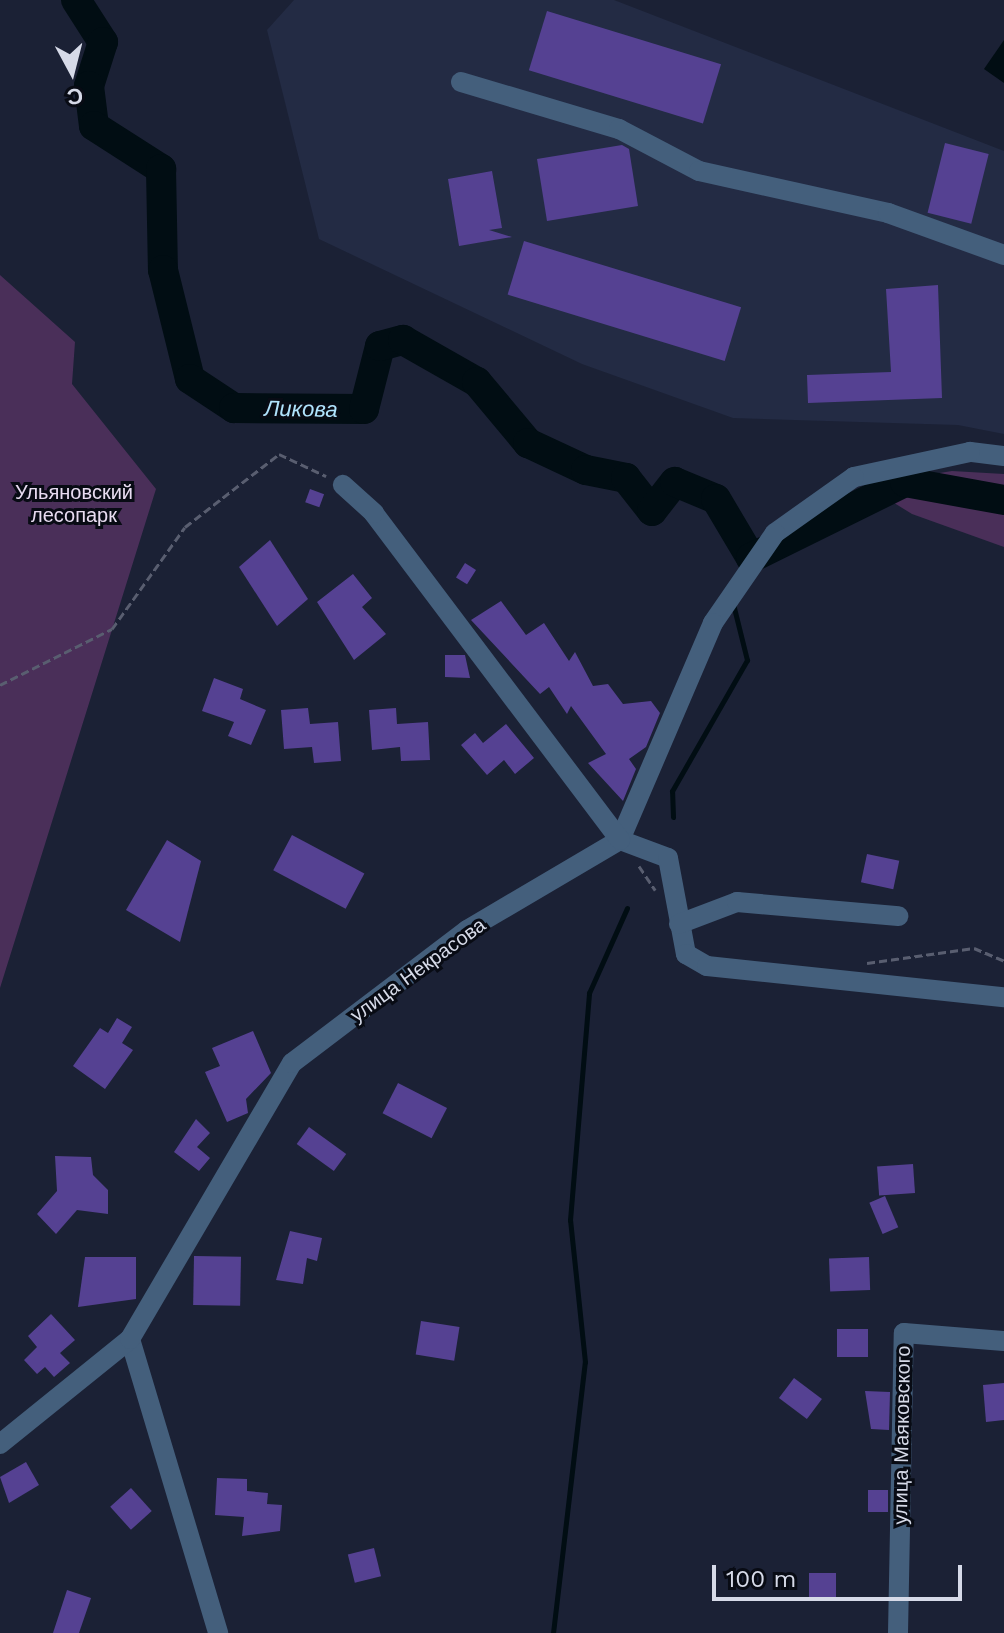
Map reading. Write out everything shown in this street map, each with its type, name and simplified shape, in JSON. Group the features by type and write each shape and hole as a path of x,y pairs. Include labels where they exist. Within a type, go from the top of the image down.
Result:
{"street":[{"path":"461,82 619,129 699,171 888,213 1004,255"},
{"path":"620,840 725,605 775,533 854,477 970,452 1004,456"},
{"path":"343,485 374,513 620,840 668,858 686,954 707,966 1004,997"},
{"name":"улица Некрасова","path":"0,1444 130,1339 292,1063 467,930 620,840"},
{"path":"679,924 737,902 898,916"},
{"name":"улица Маяковского","path":"898,1633 904,1333 1004,1341"},
{"path":"130,1339 218,1633"}],"path":[{"path":"0,685 112,629 185,527 279,454 343,485"},
{"path":"620,840 662,900"},
{"path":"856,965 974,948 1004,961"}],"shaded area":[{"path":"294,0 614,0 1004,151 1004,434 958,425 733,418 582,364 319,239 267,30"},
{"path":"1004,40 1004,83 984,69"}],"green space":[{"name":"Ульяновский лесопарк","path":"0,275 75,342 72,384 156,489 0,988"},
{"path":"952,471 1004,474 1004,547 912,514 865,485"}],"building":[{"path":"547,11 721,64 703,124 529,70"},
{"path":"945,143 989,154 971,224 928,213"},
{"path":"622,145 629,149 638,206 547,221 537,159"},
{"path":"492,171 502,228 489,230 512,237 459,246 448,179"},
{"path":"524,241 741,307 725,361 508,295"},
{"path":"938,285 942,398 808,403 807,375 891,372 886,289"},
{"path":"310,489 324,494 319,507 305,502"},
{"path":"270,540 308,599 277,626 239,567"},
{"path":"465,563 476,570 467,584 456,577"},
{"path":"353,574 372,598 362,607 386,634 354,660 317,602"},
{"path":"501,601 526,635 544,623 569,661 575,652 593,686 608,684 623,704 651,701 660,713 646,747 629,759 636,769 623,801 588,763 606,754 571,706 567,714 549,687 540,694 471,620"},
{"path":"445,655 465,655 470,678 445,677"},
{"path":"214,678 243,689 240,699 266,710 251,745 228,736 234,722 202,711"},
{"path":"308,708 310,724 338,722 341,761 314,763 312,747 284,749 281,710"},
{"path":"396,708 397,724 428,722 430,760 401,761 400,747 372,750 369,710"},
{"path":"506,724 534,758 515,774 504,760 487,775 461,745 475,733 483,743"},
{"path":"292,835 364,873 346,909 273,870"},
{"path":"167,840 201,861 180,942 126,910"},
{"path":"867,854 899,861 893,889 861,882"},
{"path":"117,1018 132,1027 122,1043 133,1050 105,1089 73,1066 100,1028 108,1033"},
{"path":"253,1031 271,1073 246,1099 248,1113 227,1122 205,1072 220,1066 212,1048"},
{"path":"398,1083 447,1108 432,1138 383,1113"},
{"path":"196,1119 210,1133 197,1147 210,1158 199,1171 174,1152"},
{"path":"309,1127 346,1154 334,1171 297,1144"},
{"path":"55,1156 91,1157 93,1175 108,1190 108,1214 77,1210 56,1234 37,1214 57,1191"},
{"path":"913,1164 915,1193 879,1195 877,1167"},
{"path":"885,1196 898,1227 883,1234 869,1203"},
{"path":"290,1231 322,1238 317,1261 307,1258 303,1284 276,1280"},
{"path":"194,1256 241,1257 240,1306 193,1305"},
{"path":"85,1257 136,1257 136,1299 78,1307"},
{"path":"869,1257 870,1290 830,1291 829,1258"},
{"path":"51,1314 75,1340 60,1353 70,1363 54,1377 45,1367 37,1374 24,1360 37,1347 28,1336"},
{"path":"421,1321 460,1327 454,1361 416,1355"},
{"path":"837,1329 868,1329 868,1357 837,1357"},
{"path":"794,1378 822,1399 807,1419 779,1398"},
{"path":"1004,1383 1004,1420 986,1422 983,1385"},
{"path":"865,1391 890,1392 889,1430 871,1429"},
{"path":"26,1462 39,1485 9,1503 0,1477"},
{"path":"217,1478 247,1479 247,1491 268,1493 267,1504 282,1505 280,1531 242,1536 244,1517 215,1515"},
{"path":"131,1488 152,1511 131,1530 110,1507"},
{"path":"868,1490 888,1490 888,1512 868,1512"},
{"path":"374,1548 381,1576 355,1583 348,1555"},
{"path":"809,1573 836,1573 836,1598 809,1598"},
{"path":"67,1590 91,1598 79,1633 53,1633"}],"waterway":[{"name":"Ликова","path":"76,0 103,42 89,86 94,126 161,169 163,270 190,379 234,408 364,409 380,346 403,340 477,382 528,443 586,470 626,478 652,511 675,482 716,499 751,558 905,482 1004,500"},
{"path":"673,817 672,791 747,660 733,604"},
{"path":"553,1633 585,1362 570,1220 589,993 627,908"}]}
